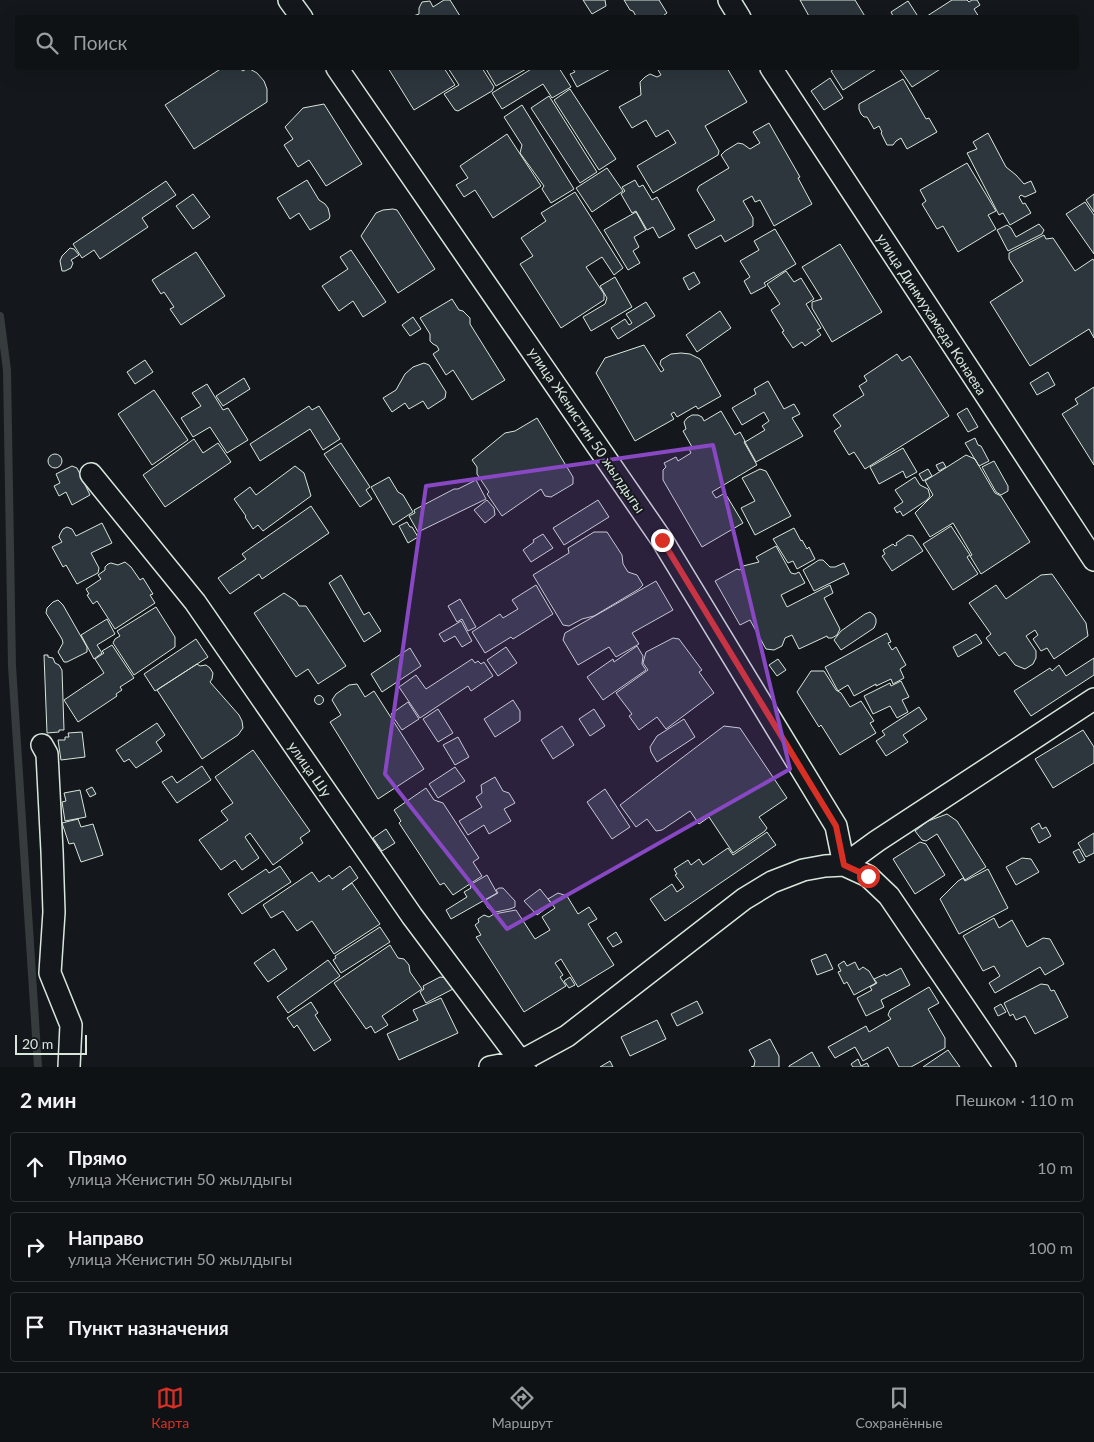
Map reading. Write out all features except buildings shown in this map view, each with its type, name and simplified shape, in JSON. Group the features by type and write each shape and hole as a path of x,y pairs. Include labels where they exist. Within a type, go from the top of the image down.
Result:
{"street":[{"path":"289,0 300,15"},
{"path":"729,0 738,15"},
{"name":"улица Женистин 50 жылдыгы","path":"339,70 662,540 836,826 844,865"},
{"name":"улица Динмухамеда Конаева","path":"772,70 1094,560"},
{"name":"улица Шу","path":"91,474 195,602 412,916 523,1064"},
{"path":"844,865 877,840 1094,699"},
{"path":"42,746 47,754 52,851 54,912 50,973 71,1025 69,1067"},
{"path":"490,1067 523,1064 568,1036 744,899 772,882 804,870 844,865 868,876 889,896 1005,1067"}],"highlighted area":[{"path":"713,445 790,769 507,929 385,774 426,486"}],"waterway":[{"path":"0,316 7,370 12,666 38,1067"}],"route":[{"path":"662,540 836,826 844,865 868,876"}]}
